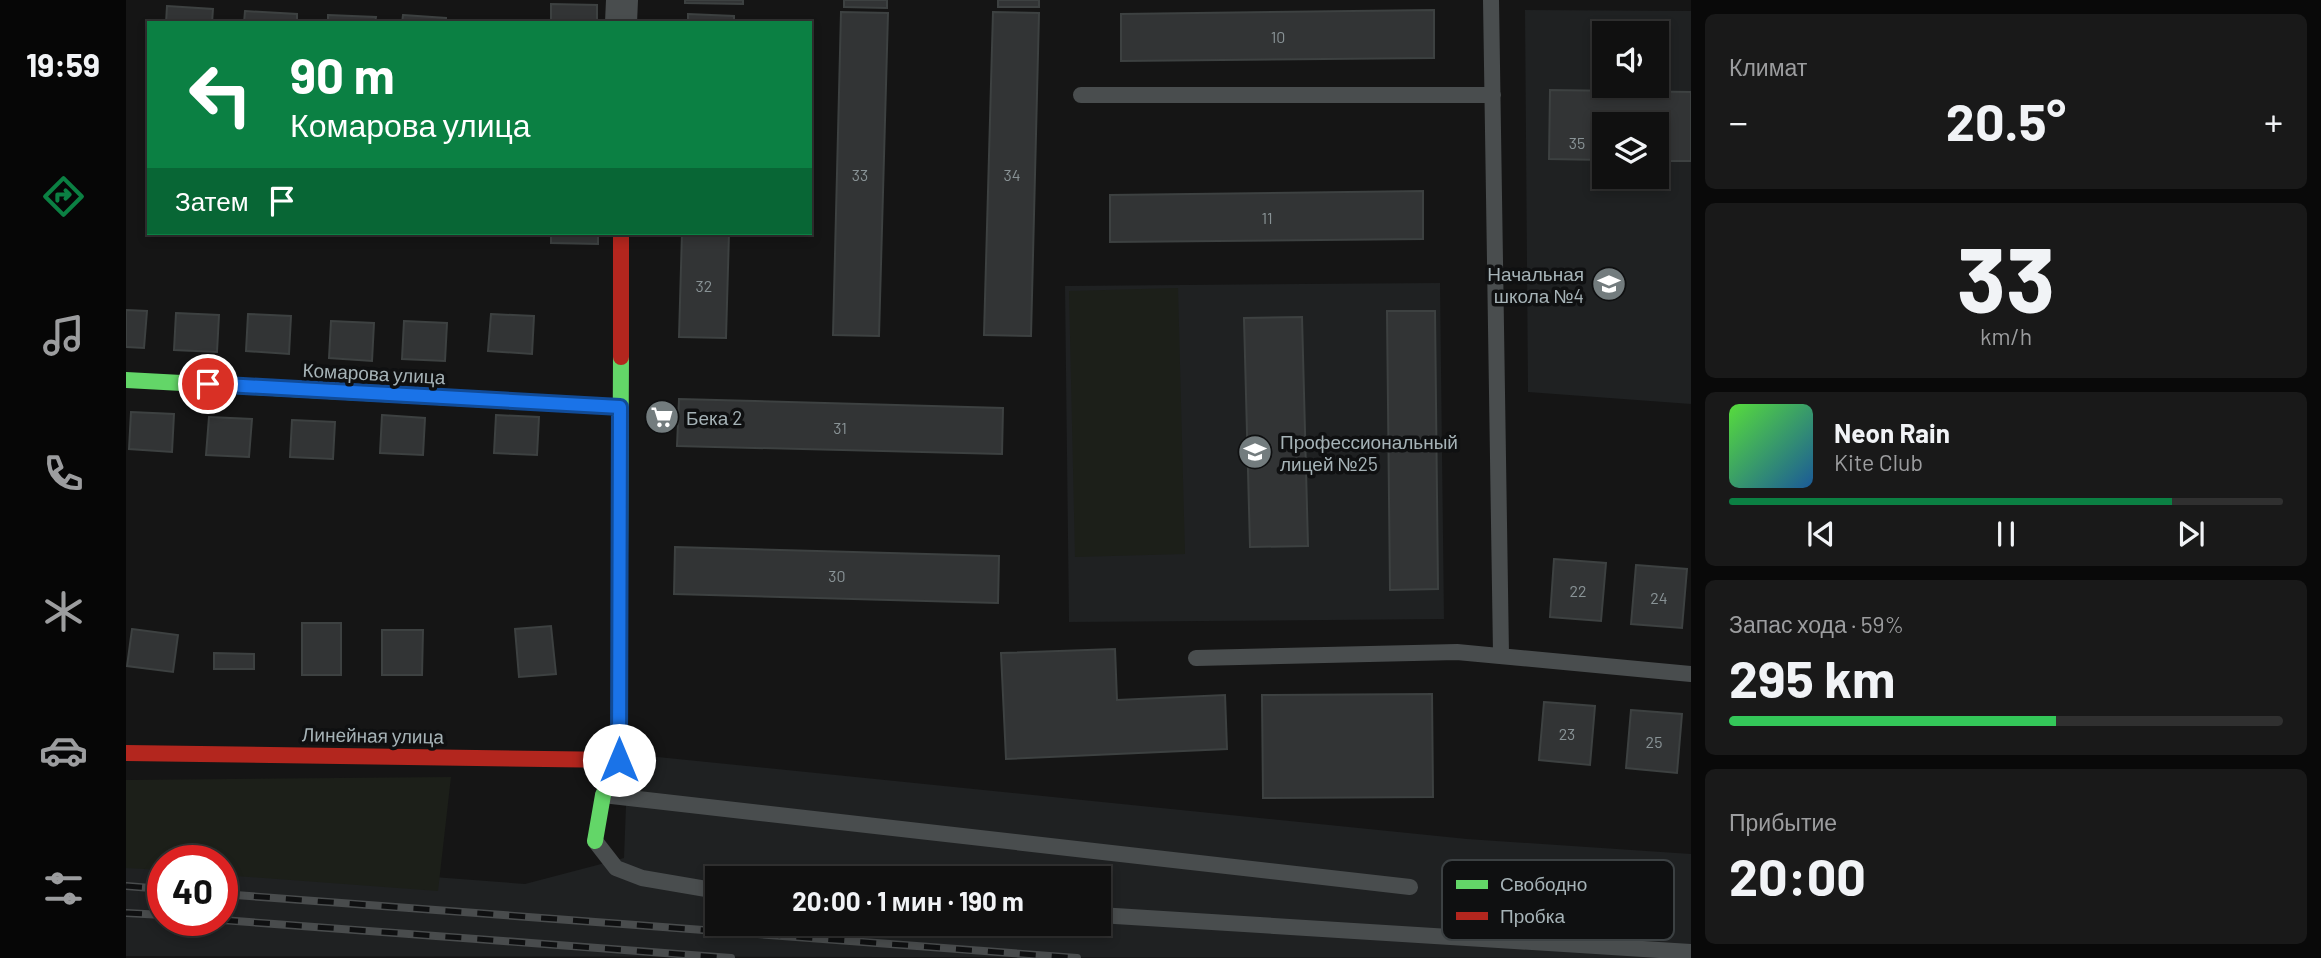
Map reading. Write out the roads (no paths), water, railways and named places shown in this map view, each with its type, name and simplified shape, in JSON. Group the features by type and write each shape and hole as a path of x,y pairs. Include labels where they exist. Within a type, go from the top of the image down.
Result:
{"street":[{"path":"621,21 622,0"},
{"path":"595,841 603,795 619,760 621,235"},
{"name":"Комарова улица","path":"126,380 620,407"},
{"name":"Линейная улица","path":"126,753 619,760"}],"lane":[{"path":"1491,0 1501,654"},
{"path":"1081,95 1493,95"},
{"path":"1196,659 1457,652 1501,654 1691,674"},
{"path":"603,795 1410,887"},
{"path":"595,841 616,868 642,878 705,889"},
{"path":"1111,916 1442,936"},
{"path":"1499,940 1691,952"}],"railway":[{"path":"126,886 147,888"},
{"path":"238,895 1077,958"},
{"path":"126,913 147,914"},
{"path":"238,921 731,958"}],"place":[{"name":"Начальная школа №4","path":"1609,284"},
{"name":"Бека 2","path":"662,417"},
{"name":"Профессиональный лицей №25","path":"1255,452"}]}
